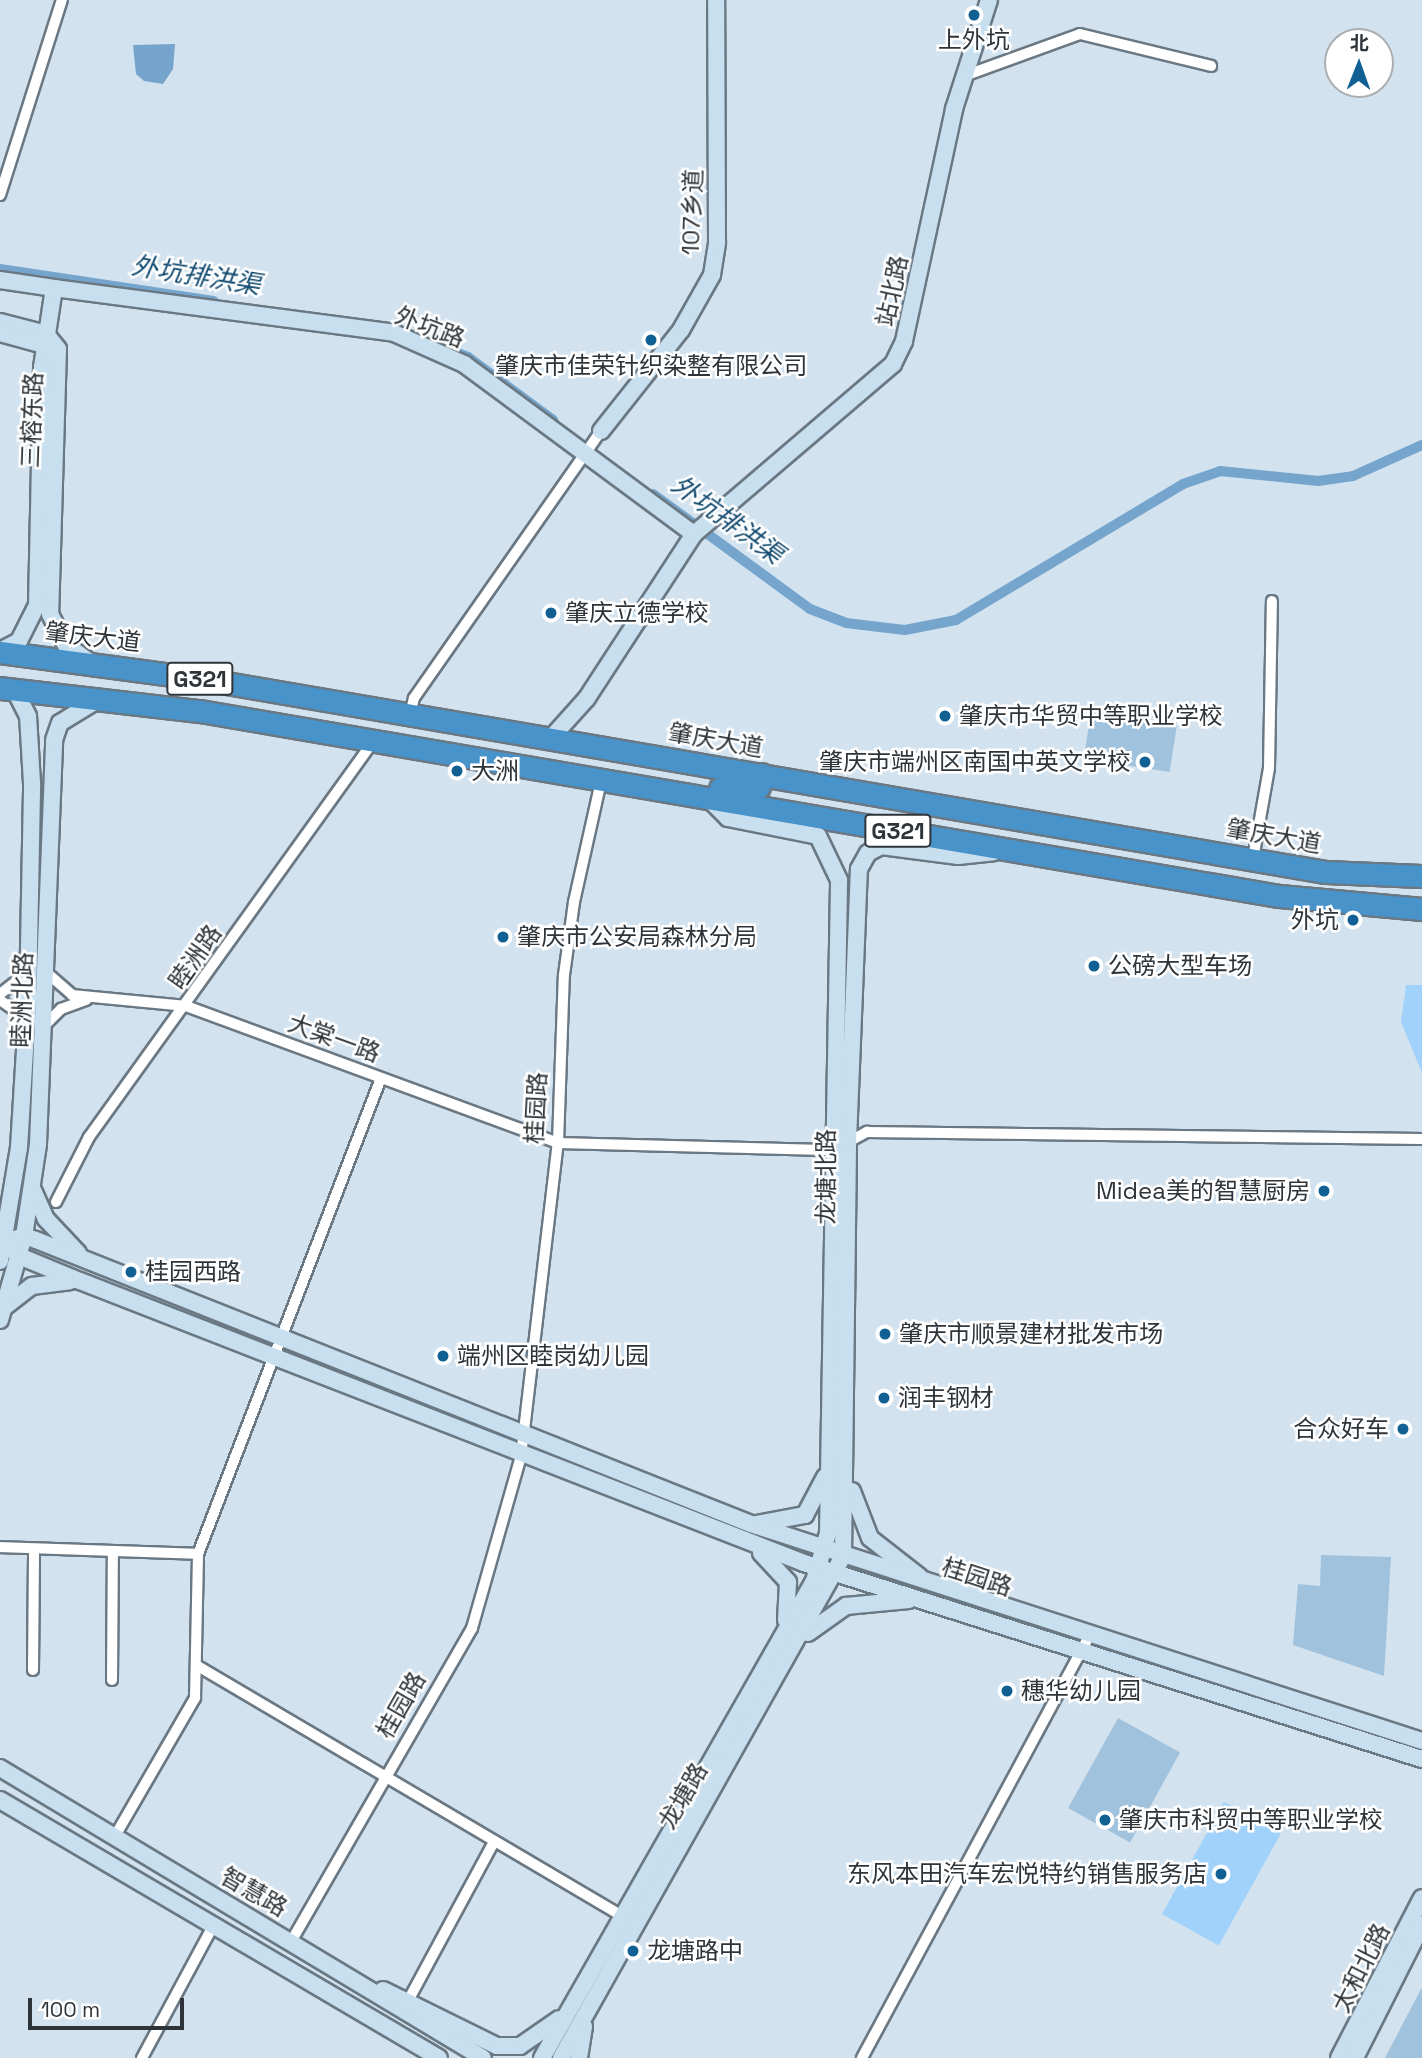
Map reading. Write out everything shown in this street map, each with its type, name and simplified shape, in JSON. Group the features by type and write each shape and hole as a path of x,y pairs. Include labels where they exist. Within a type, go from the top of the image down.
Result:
{"highway":[{"name":"肇庆大道","path":"0,652 90,662 552,737 1325,872 1422,876"},
{"name":"G321","path":"7,689 99,699 375,741 711,801 1304,899 1422,909"},
{"path":"639,788 669,780 747,793 759,787 762,774"},
{"path":"913,834 910,821 917,813 984,823 1016,818"}],"main road":[{"name":"107乡道","path":"601,431 681,330 712,275 717,242 716,0"},
{"name":"站北路","path":"694,534 714,514 893,364 904,341 964,76 989,0"},
{"name":"外坑路","path":"0,280 394,333 464,364 694,534"},
{"name":"三榕东路","path":"43,609 50,343 54,288"},
{"path":"0,322 50,343"},
{"path":"0,333 50,343"},
{"path":"552,737 587,698 694,534"},
{"path":"0,652 19,641 43,609 65,644 90,662"},
{"name":"睦洲北路","path":"0,1261 19,1148 27,1019 32,783 28,716 7,689"},
{"name":"睦洲北路","path":"3,1313 24,1236 32,1189 45,1025 50,784 60,723 99,699"},
{"path":"32,783 37,756 44,755 50,784"},
{"name":"龙塘北路","path":"711,801 728,818 818,836 839,880 848,1475 843,1556"},
{"name":"龙塘北路","path":"542,2058 782,1637 819,1569 825,1550 841,1145 856,880 868,853 881,846 958,856 1014,850"},
{"path":"32,1189 47,1219 85,1259"},
{"path":"24,1236 5,1242 19,1256 521,1456 819,1569 1085,1644"},
{"name":"桂园路","path":"24,1236 525,1438 751,1524 1085,1644 1420,1750"},
{"path":"3,1313 41,1283 80,1281"},
{"path":"751,1524 805,1515 829,1469"},
{"path":"848,1475 870,1538 937,1589"},
{"path":"745,1541 774,1563 788,1582 790,1604 782,1637"},
{"name":"龙塘路","path":"561,2058 798,1642 836,1574 843,1556"},
{"path":"798,1642 846,1606 923,1600"},
{"name":"智慧路","path":"0,1768 369,1985 422,2026 483,2058"},
{"name":"智慧路","path":"0,1800 439,2058"},
{"path":"178,1905 192,1892 191,1881"},
{"name":"太和北路","path":"1339,2058 1422,1898"},
{"name":"太和北路","path":"1355,2058 1422,1925"},
{"path":"369,1985 409,1999 497,2046 529,2042 569,2011"},
{"path":"579,2058 587,2011"}],"street":[{"path":"0,195 62,0"},
{"path":"964,76 1080,34 1211,66"},
{"path":"410,715 414,698 601,431"},
{"path":"1253,859 1269,768 1272,601"},
{"name":"睦洲路","path":"56,1202 89,1137 375,741"},
{"name":"桂园路","path":"292,1940 472,1628 521,1456 558,1143 564,975 574,902 601,781"},
{"path":"0,994 28,972"},
{"path":"46,972 61,988 89,999"},
{"path":"45,1025 61,1009 89,999"},
{"name":"大棠一路","path":"89,999 186,1006 558,1143 841,1145 867,1132 1422,1139"},
{"path":"0,1000 27,1019"},
{"path":"115,1836 195,1698 198,1554 381,1077"},
{"path":"0,1548 198,1554"},
{"path":"33,1670 34,1549"},
{"path":"112,1681 113,1551"},
{"path":"862,2058 1085,1644"},
{"path":"196,1665 384,1779 622,1917"},
{"path":"409,1999 494,1842"},
{"path":"142,2058 212,1926"}],"shaded area":[{"path":"175,44 173,69 163,84 144,81 136,74 133,45"},
{"path":"1091,712 1177,726 1170,772 1084,758"},
{"path":"1321,1555 1391,1557 1384,1676 1293,1645 1298,1584 1320,1586"},
{"path":"1118,1718 1180,1752 1130,1843 1068,1808"},
{"path":"1422,1987 1422,2058 1385,2058"}],"building":[{"path":"1406,985 1422,985 1422,1073 1401,1022"},
{"name":"东风本田汽车宏悦特约销售服务店","path":"1224,1802 1281,1834 1219,1945 1162,1914"}],"waterway":[{"name":"外坑排洪渠","path":"0,269 214,301"},
{"name":"外坑排洪渠","path":"448,349 468,357 553,420"},
{"name":"外坑排洪渠","path":"653,494 810,609 846,623 905,630 956,620 1183,484 1220,471 1318,481 1353,476 1422,445"}],"place":[{"name":"上外坑","path":"974,15"},
{"name":"肇庆市佳荣针织染整有限公司","path":"651,340"},
{"name":"肇庆立德学校","path":"551,613"},
{"name":"肇庆市华贸中等职业学校","path":"945,716"},
{"name":"肇庆市端州区南国中英文学校","path":"1145,762"},
{"name":"大洲","path":"457,771"},
{"name":"外坑","path":"1353,920"},
{"name":"肇庆市公安局森林分局","path":"503,937"},
{"name":"公磅大型车场","path":"1094,966"},
{"name":"Midea美的智慧厨房","path":"1324,1191"},
{"name":"桂园西路","path":"131,1272"},
{"name":"肇庆市顺景建材批发市场","path":"885,1334"},
{"name":"端州区睦岗幼儿园","path":"443,1356"},
{"name":"润丰钢材","path":"884,1398"},
{"name":"合众好车","path":"1403,1429"},
{"name":"穗华幼儿园","path":"1007,1691"},
{"name":"肇庆市科贸中等职业学校","path":"1105,1820"},
{"name":"东风本田汽车宏悦特约销售服务店","path":"1221,1874"},
{"name":"龙塘路中","path":"633,1951"}]}
